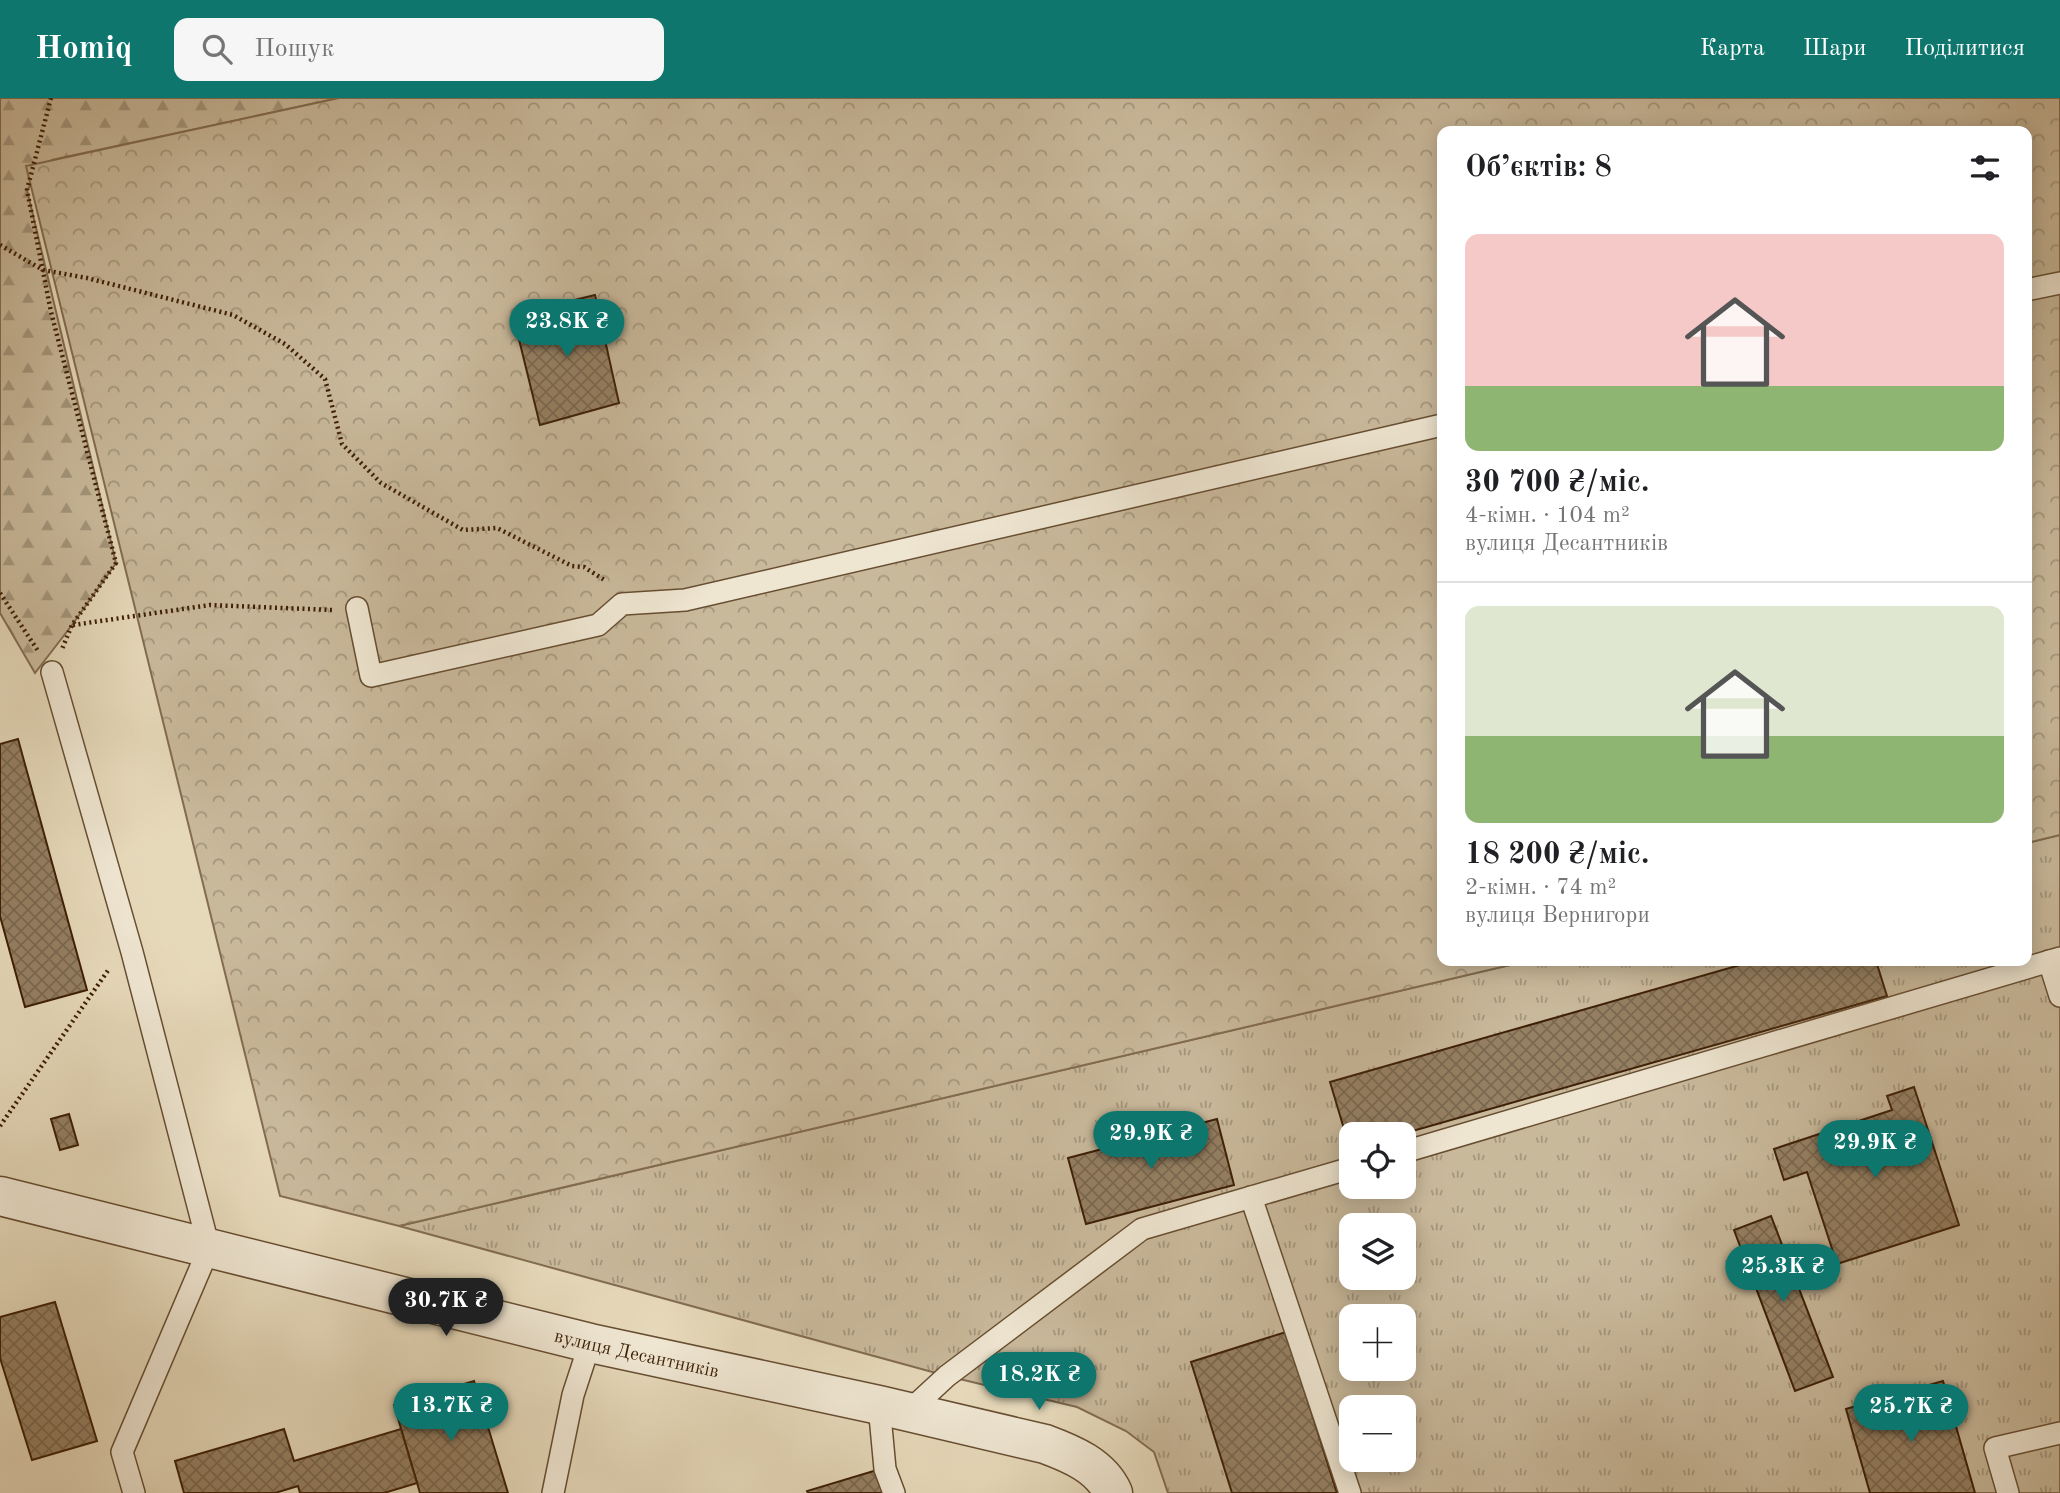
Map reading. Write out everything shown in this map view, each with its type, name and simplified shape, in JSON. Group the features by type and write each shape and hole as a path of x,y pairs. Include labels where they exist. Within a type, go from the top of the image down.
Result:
{"street":[{"name":"вулиця Десантників","path":"0,1196 590,1342 1045,1444 1088,1464 1108,1481 1113,1493"}],"lane":[{"path":"2032,289 2060,283"},
{"path":"357,608 371,676 598,625 622,604 685,600 1437,426"},
{"path":"52,673 128,940 209,1248 122,1452 134,1493"},
{"path":"1416,1148 2055,960 2060,996"},
{"path":"894,1493 885,1469 894,1408 947,1376 1142,1229 1339,1172"},
{"path":"1251,1198 1350,1493"},
{"path":"553,1493 573,1395 590,1342"},
{"path":"2008,1493 1995,1448 2060,1433"}],"path":[{"path":"51,98 27,190 51,312 116,563 72,625 52,673"},
{"path":"0,245 43,270 88,278 233,315 285,344 325,379 342,444 381,483 463,530 497,528 572,566 584,568 612,586 622,604"},
{"path":"0,593 52,673"},
{"path":"72,625 210,605 328,610 357,608"},
{"path":"0,1126 128,940"}],"green space":[{"path":"0,98 339,98 52,160 27,190 116,563 35,673 0,613"},
{"path":"339,98 2060,98 2060,835 2032,842 2032,126 1437,126 1437,966 1506,966 399,1226 280,1196 26,166"},
{"path":"2060,835 2060,1493 1168,1493 1154,1452 1126,1431 1077,1407 947,1376 399,1226 1506,966 2032,966 2032,842"}],"building":[{"path":"595,295 619,403 540,425 513,315"},
{"path":"18,739 87,990 25,1007 0,916 0,744"},
{"path":"1736,966 1878,966 1887,996 1416,1130 1416,1122 1342,1122 1330,1082"},
{"path":"1914,1087 1959,1225 1837,1264 1807,1172 1784,1180 1774,1149 1892,1110 1887,1096"},
{"path":"69,1114 78,1145 60,1150 51,1119"},
{"path":"1217,1119 1234,1185 1086,1224 1068,1158"},
{"path":"1771,1216 1833,1377 1795,1391 1734,1230"},
{"path":"55,1302 97,1441 32,1460 0,1358 0,1317"},
{"path":"1286,1332 1337,1493 1232,1493 1191,1362"},
{"path":"474,1381 508,1493 420,1493 394,1405"},
{"path":"1943,1381 1975,1493 1870,1493 1846,1409"},
{"path":"284,1429 294,1461 401,1429 417,1483 384,1493 300,1493 298,1486 275,1493 184,1493 175,1461"},
{"path":"877,1470 884,1493 807,1491"}]}
